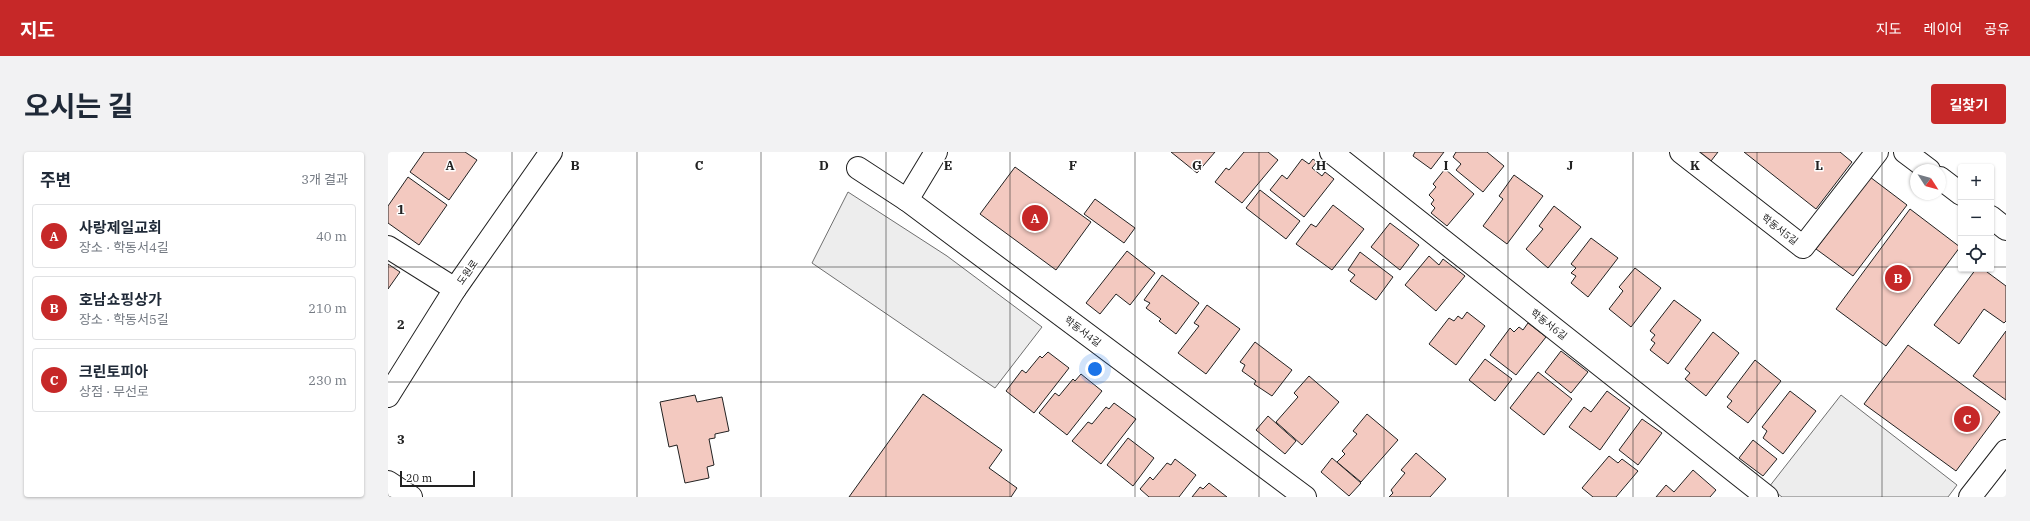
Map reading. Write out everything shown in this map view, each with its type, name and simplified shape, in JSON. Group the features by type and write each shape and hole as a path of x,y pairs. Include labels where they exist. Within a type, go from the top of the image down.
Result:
{"street":[{"name":"도원로","path":"388,396 455,289 551,152"},
{"path":"907,200 936,152"},
{"name":"학동서6길","path":"1331,152 1767,497"},
{"name":"학동서5길","path":"1681,152 1803,247 1877,152"},
{"path":"1905,152 1921,164"},
{"name":"학동서4길","path":"858,168 907,200 1305,497"},
{"path":"1946,183 1958,192"},
{"path":"1994,219 2006,229"},
{"path":"388,247 455,289"},
{"path":"1970,497 2006,451"},
{"path":"388,482 411,497"}],"shaded area":[{"path":"848,192 947,256 1042,327 995,388 812,263"},
{"path":"1841,395 1957,485 1948,497 1782,497 1769,487"}],"building":[{"path":"424,152 465,152 477,160 449,200 410,172"},
{"path":"1171,152 1215,152 1197,173"},
{"path":"1244,152 1268,152 1278,160 1242,203 1215,182 1226,168 1229,170"},
{"path":"1415,152 1444,152 1431,169 1413,156"},
{"path":"1456,152 1487,152 1504,166 1483,192 1456,170 1461,164 1453,157"},
{"path":"1698,152 1718,152 1711,161"},
{"path":"1744,152 1840,152 1852,162 1816,209"},
{"path":"1302,159 1309,164 1313,159 1317,162 1312,168 1322,176 1325,172 1334,179 1304,217 1270,190 1282,175 1287,179"},
{"path":"1015,167 1091,222 1056,270 980,214"},
{"path":"1445,169 1474,194 1447,226 1431,213 1435,208 1431,204 1434,200 1429,195 1436,187 1433,184"},
{"path":"1514,175 1543,196 1507,244 1483,226 1503,199 1499,196"},
{"path":"408,177 447,205 419,245 388,223 388,206"},
{"path":"1870,177 1907,205 1853,276 1816,249"},
{"path":"1260,190 1300,221 1286,239 1246,208"},
{"path":"1095,199 1135,228 1124,243 1084,214"},
{"path":"1333,205 1364,229 1332,270 1296,244 1311,224 1316,227"},
{"path":"1554,206 1581,227 1548,268 1526,249 1543,229 1539,226"},
{"path":"1910,209 1958,245 1958,250 1886,346 1836,309"},
{"path":"1390,223 1419,245 1400,270 1371,247"},
{"path":"1591,238 1618,258 1588,297 1571,283 1576,276 1571,273 1576,268 1571,264"},
{"path":"1127,251 1155,273 1130,305 1116,294 1100,314 1086,303"},
{"path":"1360,252 1393,277 1376,300 1350,281 1355,275 1348,270"},
{"path":"1429,256 1439,265 1443,259 1465,276 1436,311 1405,285"},
{"path":"388,264 400,272 388,289"},
{"path":"1635,268 1661,288 1631,327 1609,309 1623,291 1619,287"},
{"path":"1974,272 1987,272 2006,286 2006,321 2004,323 1984,309 1959,344 1934,325"},
{"path":"1162,275 1199,303 1176,334 1159,321 1161,319 1146,308 1150,303 1144,300"},
{"path":"1674,300 1701,320 1668,364 1650,350 1655,343 1651,340 1655,335 1650,331"},
{"path":"1207,305 1240,329 1206,374 1178,353 1199,326 1194,323"},
{"path":"1467,312 1485,326 1456,365 1429,344 1449,318 1454,321 1458,316 1462,319"},
{"path":"1528,323 1546,337 1516,375 1490,355 1510,328 1514,332 1519,327 1523,330"},
{"path":"2006,331 2006,400 1973,376"},
{"path":"1713,332 1739,353 1706,396 1685,379 1690,373 1685,369"},
{"path":"1255,342 1292,370 1272,396 1254,384 1256,381 1242,371 1245,365 1240,362"},
{"path":"1908,345 2000,412 1956,471 1864,404"},
{"path":"1561,351 1588,372 1571,393 1545,372"},
{"path":"1048,352 1069,368 1034,413 1006,391 1022,370 1026,373 1040,356 1042,358"},
{"path":"1485,359 1512,379 1495,401 1469,380"},
{"path":"1755,360 1781,381 1748,423 1727,407 1732,401 1727,397"},
{"path":"1538,372 1572,399 1544,435 1510,408"},
{"path":"1081,374 1102,391 1067,435 1039,413 1055,393 1059,396 1073,379 1075,381"},
{"path":"1309,376 1339,402 1302,445 1276,422 1298,397 1294,393"},
{"path":"1607,391 1630,408 1600,450 1569,427 1584,407 1591,412"},
{"path":"1790,391 1816,411 1783,454 1763,438 1767,431 1762,427"},
{"path":"923,394 1002,450 989,468 1017,488 1011,497 849,497"},
{"path":"695,395 697,402 722,397 729,431 715,434 715,438 709,439 714,465 707,467 709,478 685,483 677,445 669,447 660,402"},
{"path":"1114,403 1136,419 1101,464 1072,441 1088,422 1092,424 1106,407 1109,409"},
{"path":"1367,414 1398,440 1361,482 1337,462 1345,454 1342,451 1357,434 1353,431"},
{"path":"1268,416 1296,441 1285,454 1256,430"},
{"path":"1642,419 1662,433 1638,465 1619,450"},
{"path":"1128,438 1154,458 1133,486 1107,465"},
{"path":"1753,440 1777,459 1763,476 1739,458"},
{"path":"1416,453 1446,479 1430,497 1389,497 1393,493 1391,490 1405,473 1401,470"},
{"path":"1609,456 1618,463 1622,459 1638,471 1616,497 1593,497 1582,488"},
{"path":"1332,458 1361,483 1349,496 1321,472"},
{"path":"1175,459 1196,475 1179,497 1149,497 1140,489 1150,477 1153,480 1167,463 1171,465"},
{"path":"1693,470 1716,490 1710,497 1656,497 1666,485 1674,492"},
{"path":"1209,483 1227,497 1192,497 1200,487 1203,489"}],"place":[{"name":"사랑제일교회","path":"1035,218"},
{"name":"호남쇼핑상가","path":"1898,278"},
{"name":"크린토피아","path":"1967,419"}]}
